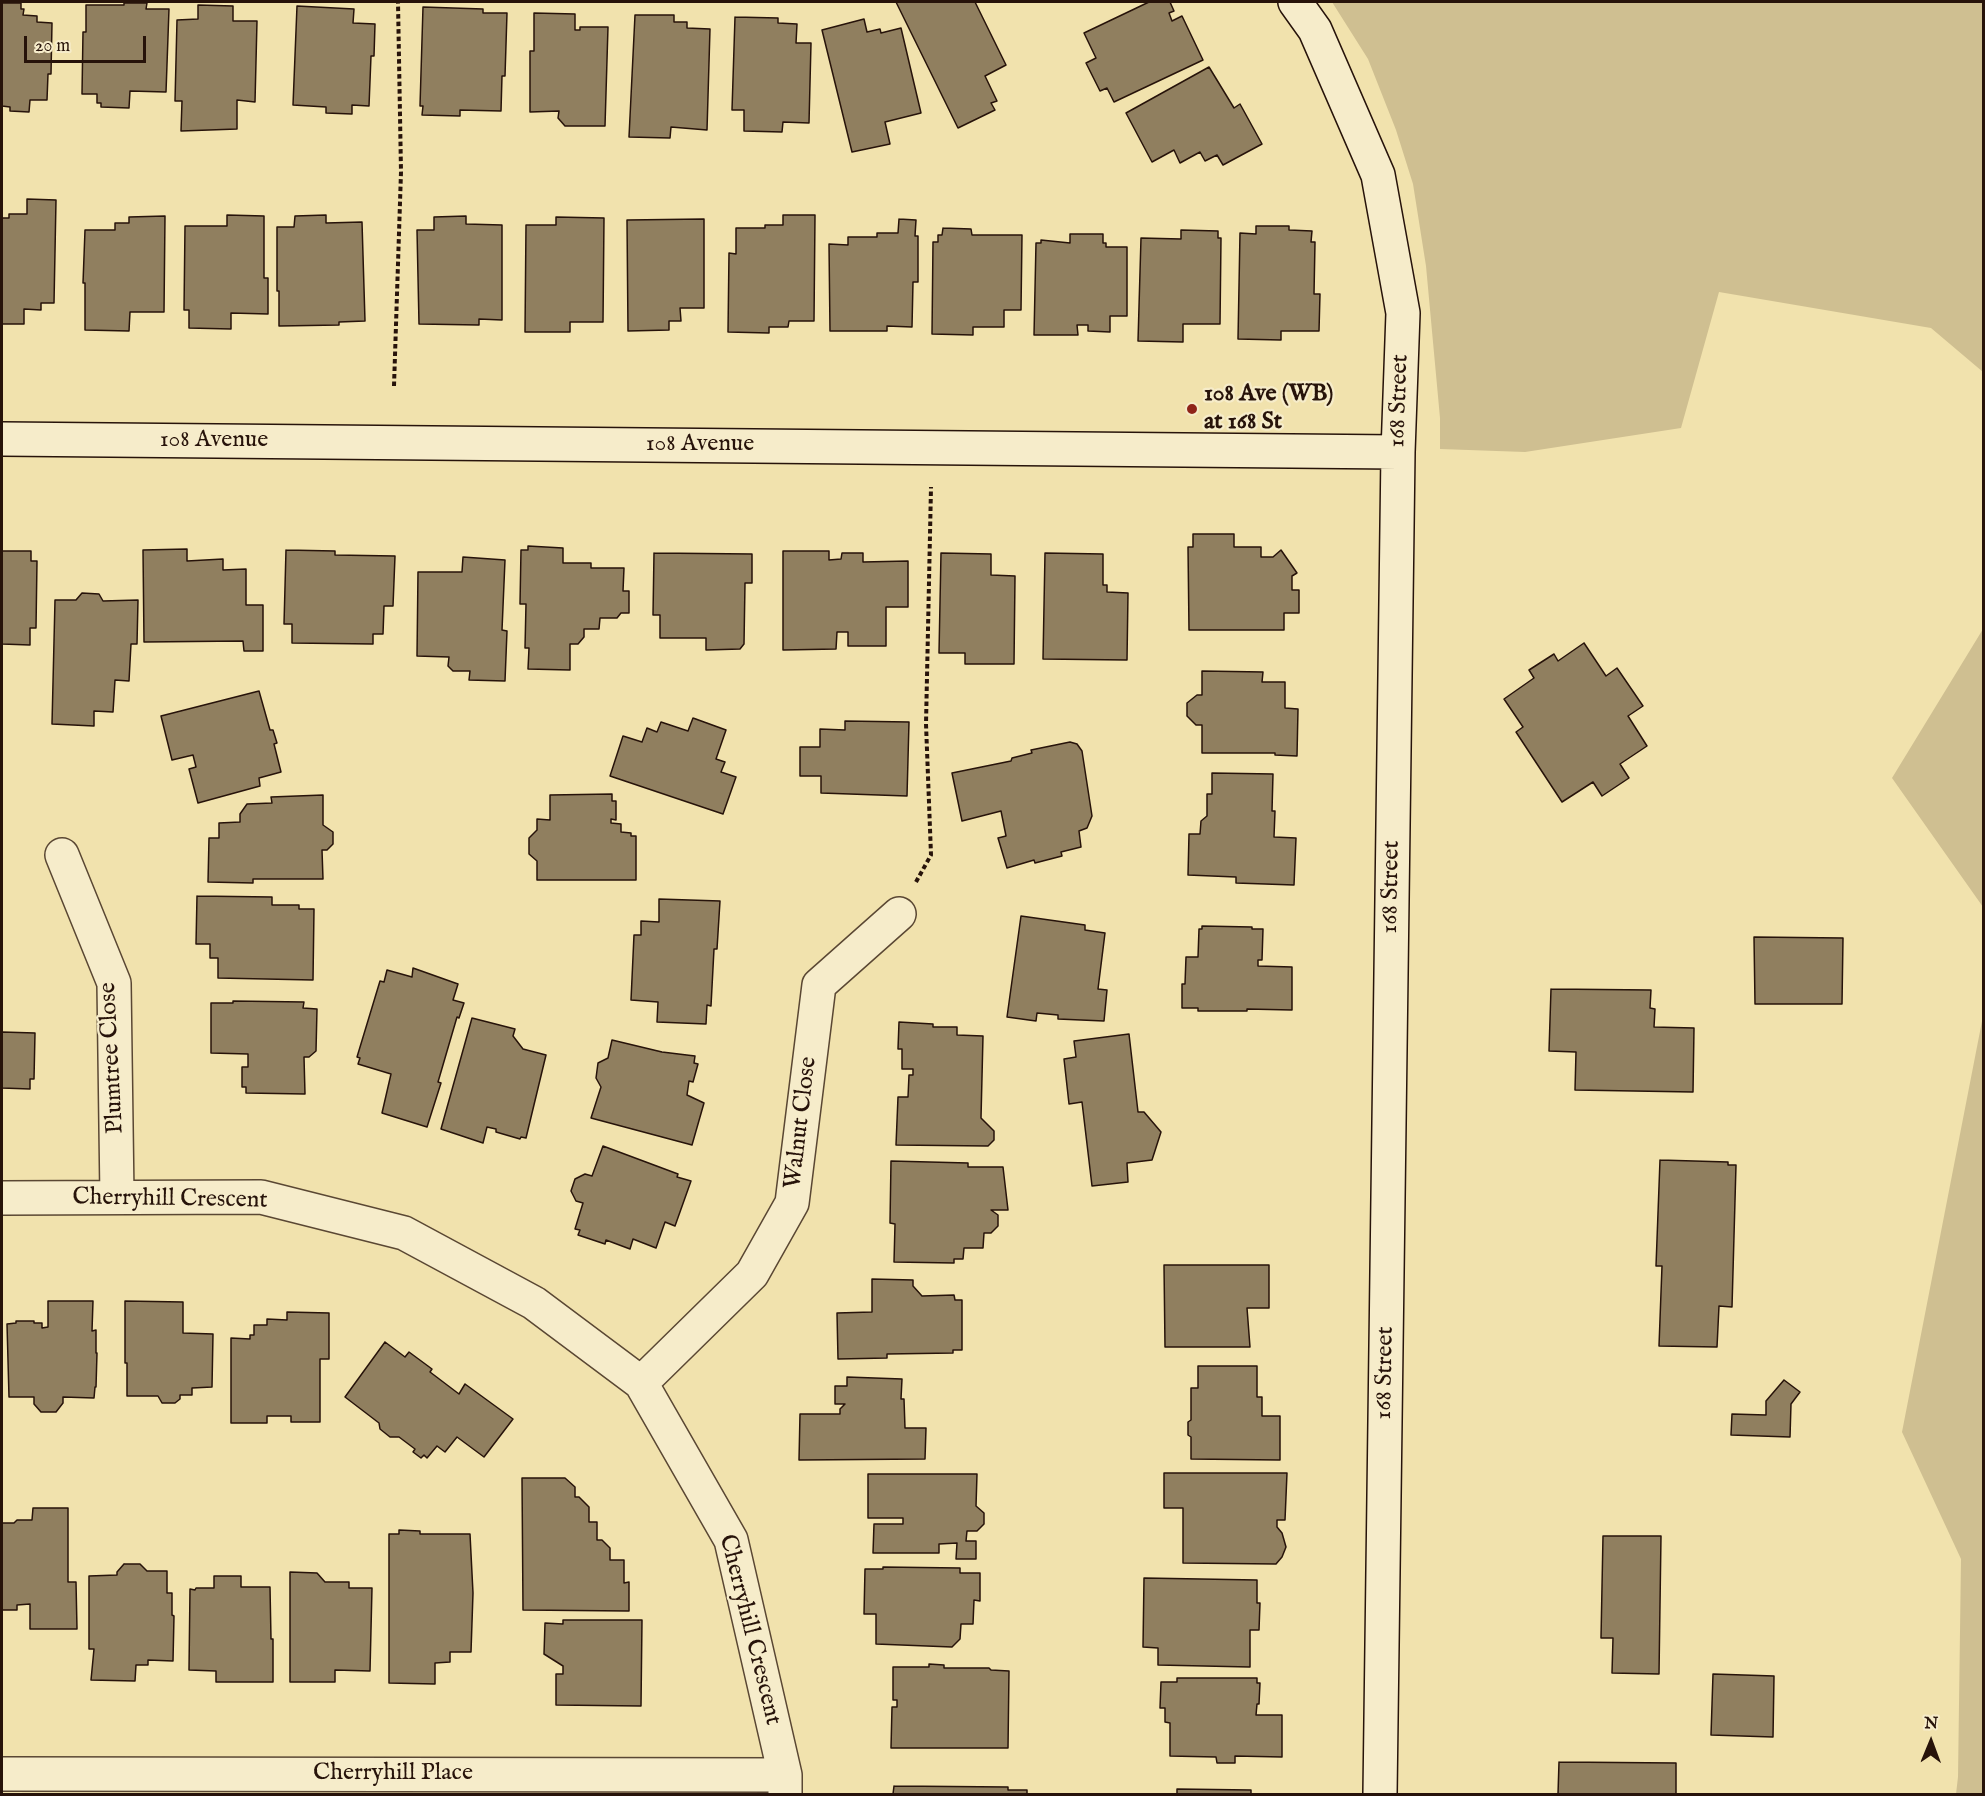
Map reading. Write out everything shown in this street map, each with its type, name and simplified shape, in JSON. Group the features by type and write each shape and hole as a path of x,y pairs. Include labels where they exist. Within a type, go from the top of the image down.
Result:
{"street":[{"name":"168 Street","path":"1294,2 1315,30 1378,175 1403,313 1398,452 1380,1794"},
{"name":"108 Avenue","path":"2,439 1398,452"},
{"name":"Plumtree Close","path":"62,855 114,983 117,1197"},
{"name":"Walnut Close","path":"641,1383 752,1274 792,1203 819,985 899,914"},
{"name":"Cherryhill Crescent","path":"2,1198 261,1197 404,1233 534,1303 641,1383 731,1540 785,1785"},
{"name":"Cherryhill Place","path":"2,1774 242,1784 785,1785"}],"path":[{"path":"394,386 401,172 398,2"},
{"path":"899,914 931,855 926,724 931,487"}],"shaded area":[{"path":"1332,2 1983,2 1983,372 1931,328 1719,292 1681,428 1525,452 1440,449 1440,418 1426,266 1413,184 1396,130 1368,59"},
{"path":"1983,629 1983,907 1892,778"},
{"path":"1983,1016 1984,1794 1956,1794 1961,1559 1902,1432"}],"building":[{"path":"896,2 975,2 1006,65 985,76 997,101 991,103 995,110 958,128"},
{"path":"1149,2 1170,2 1174,11 1169,13 1172,21 1182,16 1203,60 1114,102 1107,88 1100,91 1086,63 1096,58 1084,33"},
{"path":"2,3 21,3 21,9 24,9 23,15 37,16 37,22 52,23 51,74 48,74 47,100 30,100 29,112 10,111 10,107 2,106"},
{"path":"124,3 147,3 146,9 169,9 166,92 130,91 129,108 101,107 101,103 97,103 97,94 82,94 86,5 124,5"},
{"path":"198,5 233,6 233,21 257,21 255,102 237,100 237,129 181,131 182,101 175,101 177,20 198,19"},
{"path":"297,6 354,9 353,23 375,24 369,106 352,105 352,114 326,113 326,107 293,105"},
{"path":"423,7 483,9 483,13 507,13 505,76 502,76 501,111 460,110 460,116 422,115 423,106 420,106"},
{"path":"534,13 575,14 575,30 580,30 580,27 608,27 605,126 565,126 558,118 559,111 530,112 530,51 534,51"},
{"path":"635,15 674,15 674,22 687,22 687,28 710,29 707,130 671,127 670,138 629,137"},
{"path":"735,17 778,18 778,23 797,24 796,43 811,43 809,123 783,122 782,132 744,131 744,110 732,110"},
{"path":"864,19 867,32 880,29 881,33 901,28 921,113 885,122 890,144 852,152 822,30"},
{"path":"1209,67 1234,108 1240,104 1262,144 1223,165 1217,155 1205,161 1200,152 1180,163 1174,150 1152,162 1126,113"},
{"path":"27,199 56,200 54,303 41,303 41,310 24,309 24,324 2,324 2,218 9,218 9,214 27,214"},
{"path":"227,215 264,216 264,278 268,278 268,314 231,313 231,329 189,328 189,310 184,310 185,226 227,226"},
{"path":"326,215 326,223 362,222 365,321 339,322 339,325 279,326 277,227 294,227 295,216"},
{"path":"783,215 815,215 814,321 789,321 788,327 769,327 769,333 728,332 729,253 736,254 736,228 765,228 765,225 783,225"},
{"path":"165,216 164,312 130,312 129,331 85,330 85,283 83,283 85,230 115,230 115,223 129,223 129,217"},
{"path":"466,216 466,224 502,225 502,320 479,319 479,325 419,324 417,230 434,230 434,217"},
{"path":"556,217 604,218 603,322 570,322 570,332 525,332 526,225 556,225"},
{"path":"704,219 704,308 680,308 681,321 669,321 669,330 628,331 627,220"},
{"path":"899,219 916,220 915,236 918,236 918,282 913,282 912,327 887,326 887,331 830,331 829,244 848,245 848,237 877,237 877,233 898,233"},
{"path":"1256,226 1289,226 1289,230 1312,231 1311,242 1315,242 1314,294 1320,294 1319,331 1281,331 1281,340 1238,339 1240,233 1256,234"},
{"path":"943,228 971,229 972,235 1022,235 1021,310 1004,310 1004,327 973,327 973,335 932,334 933,242 938,242 938,235 942,235"},
{"path":"1181,230 1218,231 1218,238 1221,238 1220,324 1183,324 1183,342 1138,341 1141,238 1181,239"},
{"path":"1070,234 1103,234 1103,243 1106,243 1106,247 1127,247 1127,316 1110,316 1110,332 1088,331 1088,325 1077,325 1078,335 1034,335 1036,243 1041,243 1041,240 1070,243"},
{"path":"1193,534 1234,534 1234,547 1261,547 1261,557 1273,557 1281,550 1297,573 1292,576 1292,590 1299,590 1299,613 1284,613 1284,630 1189,630 1188,547 1193,547"},
{"path":"528,546 563,548 563,563 591,563 591,568 624,568 623,591 629,591 629,613 621,613 617,618 600,618 599,629 584,629 584,637 578,644 570,644 570,670 528,669 529,648 525,648 526,604 520,604 521,550 528,550"},
{"path":"187,549 187,561 223,559 223,570 246,569 246,605 263,605 263,651 244,651 243,641 144,642 143,550"},
{"path":"286,550 335,551 335,555 395,556 393,606 384,606 383,634 373,634 373,644 292,643 292,624 284,624"},
{"path":"2,551 31,551 31,561 37,561 36,628 30,628 30,645 2,644"},
{"path":"783,551 829,551 829,560 841,559 842,553 863,553 863,562 908,561 908,607 886,607 886,646 848,646 848,632 837,632 836,649 783,650"},
{"path":"654,553 752,554 752,583 745,583 744,644 740,649 706,650 706,638 660,638 660,615 653,615"},
{"path":"941,553 991,554 991,575 1015,576 1014,664 965,664 965,653 939,653"},
{"path":"1045,553 1103,554 1103,585 1107,585 1107,592 1128,593 1127,660 1043,659"},
{"path":"463,557 505,560 502,630 507,631 505,681 469,680 470,671 453,671 448,666 449,657 417,656 418,572 462,572"},
{"path":"82,593 99,594 103,601 138,600 137,644 131,644 129,681 115,680 113,712 94,711 94,726 52,724 55,600 76,600"},
{"path":"1584,643 1606,676 1617,668 1643,706 1628,716 1647,746 1620,764 1629,778 1602,796 1593,782 1562,802 1516,732 1523,727 1504,699 1534,678 1529,670 1554,654 1558,661"},
{"path":"1202,671 1263,672 1262,682 1285,682 1285,708 1298,709 1297,756 1275,755 1275,753 1202,753 1202,725 1196,725 1187,716 1187,703 1197,695 1202,695"},
{"path":"259,691 270,730 273,730 277,743 274,744 281,772 259,778 260,786 198,803 189,769 196,767 193,755 172,760 161,716"},
{"path":"693,718 726,730 716,759 725,762 721,772 736,777 723,814 610,776 623,736 642,742 647,728 657,732 661,722 688,731"},
{"path":"845,721 909,722 907,796 821,793 821,776 800,776 800,747 820,747 820,729 845,730"},
{"path":"1070,742 1077,744 1082,751 1092,816 1087,828 1079,831 1081,847 1061,852 1062,856 1035,863 1034,860 1007,868 998,838 1006,836 1001,811 962,821 952,773 1011,761 1012,758 1032,753 1031,750"},
{"path":"1212,773 1273,774 1274,837 1296,838 1294,885 1236,883 1236,877 1188,875 1189,834 1200,834 1201,821 1207,816 1207,794 1212,794"},
{"path":"612,794 612,801 616,801 616,820 611,819 611,823 621,824 621,832 636,836 636,880 537,880 537,861 529,854 529,838 537,830 537,819 550,820 550,795"},
{"path":"323,795 323,825 333,832 333,844 327,850 322,850 323,879 253,879 253,883 208,882 209,838 219,838 219,823 240,822 240,814 247,804 272,803 271,797"},
{"path":"197,896 272,897 272,905 299,905 299,909 314,909 313,980 218,978 218,958 210,958 210,944 196,944"},
{"path":"659,899 720,901 717,949 714,949 711,1006 707,1005 706,1024 657,1022 658,1002 631,1000 634,935 641,935 641,921 659,922"},
{"path":"1021,916 1085,925 1085,930 1105,933 1098,989 1107,990 1104,1021 1058,1019 1058,1015 1037,1013 1036,1021 1007,1017"},
{"path":"1202,926 1263,929 1262,960 1258,960 1258,966 1292,967 1292,1010 1198,1011 1198,1008 1182,1008 1182,984 1185,984 1186,957 1198,957 1199,929 1202,929"},
{"path":"1754,937 1843,938 1842,1004 1755,1004"},
{"path":"413,968 458,984 453,1000 464,1003 459,1018 457,1017 438,1082 441,1083 427,1127 382,1113 391,1074 358,1064 360,1058 357,1057 380,981 384,982 387,970 412,977"},
{"path":"1551,989 1651,990 1650,1008 1655,1009 1654,1027 1694,1028 1693,1092 1575,1090 1576,1052 1549,1051"},
{"path":"233,1001 304,1002 303,1008 317,1009 316,1051 309,1057 304,1057 305,1094 246,1093 246,1087 242,1087 242,1067 248,1067 248,1054 211,1053 211,1003 233,1003"},
{"path":"472,1018 515,1029 513,1036 523,1049 546,1055 526,1138 521,1137 520,1139 487,1127 483,1143 441,1129"},
{"path":"899,1022 933,1024 933,1027 957,1027 957,1035 983,1036 981,1118 994,1131 994,1140 988,1146 896,1145 898,1097 908,1097 909,1075 913,1075 913,1069 902,1069 902,1049 898,1049"},
{"path":"2,1032 35,1033 34,1079 30,1079 30,1089 2,1088"},
{"path":"1129,1034 1138,1112 1144,1112 1161,1132 1152,1160 1127,1163 1128,1182 1092,1186 1082,1102 1069,1104 1064,1059 1076,1057 1074,1041"},
{"path":"612,1040 662,1052 695,1056 694,1063 698,1064 693,1082 689,1081 687,1095 704,1103 692,1145 591,1118 601,1087 596,1078 598,1063 608,1058"},
{"path":"603,1146 691,1181 675,1226 665,1222 656,1248 633,1239 630,1249 606,1240 605,1244 578,1235 580,1230 575,1229 583,1203 576,1201 571,1191 575,1179 585,1174 592,1176"},
{"path":"1660,1160 1728,1162 1728,1165 1736,1165 1732,1307 1719,1306 1717,1347 1659,1346 1662,1266 1656,1266"},
{"path":"891,1161 968,1163 968,1167 1003,1167 1008,1210 991,1210 998,1215 998,1226 991,1233 984,1233 983,1248 964,1248 963,1259 954,1259 954,1263 894,1262 895,1224 890,1223"},
{"path":"1164,1265 1269,1265 1269,1308 1247,1308 1250,1347 1165,1347"},
{"path":"872,1279 913,1280 913,1286 922,1296 954,1295 955,1300 962,1300 962,1350 953,1350 953,1353 887,1354 887,1358 838,1359 837,1313 872,1312"},
{"path":"48,1301 93,1301 92,1331 96,1330 94,1398 63,1397 63,1403 56,1412 41,1412 34,1404 34,1397 9,1397 7,1324 16,1323 16,1321 34,1321 34,1323 42,1323 42,1328 48,1327"},
{"path":"125,1301 183,1302 183,1333 213,1334 212,1387 192,1388 192,1395 180,1395 180,1399 175,1403 162,1403 158,1396 127,1396"},
{"path":"287,1312 329,1313 329,1359 320,1359 320,1422 291,1422 291,1416 267,1416 267,1423 231,1423 231,1338 250,1339 250,1335 254,1335 254,1325 267,1325 267,1319 287,1320"},
{"path":"385,1342 405,1357 409,1352 432,1369 430,1372 459,1394 465,1384 513,1419 484,1457 457,1437 445,1452 437,1446 427,1458 424,1455 421,1458 413,1452 415,1449 399,1437 390,1437 380,1429 379,1423 345,1397"},
{"path":"1198,1366 1257,1366 1257,1397 1262,1397 1262,1416 1280,1416 1280,1460 1191,1459 1188,1422 1191,1420 1191,1388 1198,1388"},
{"path":"847,1377 902,1379 901,1399 904,1399 905,1428 926,1428 925,1459 799,1460 800,1414 840,1414 840,1409 845,1404 835,1404 835,1386 847,1386"},
{"path":"1784,1380 1800,1392 1791,1404 1790,1437 1731,1435 1732,1414 1766,1415 1766,1401"},
{"path":"1164,1473 1287,1473 1285,1520 1277,1520 1277,1527 1282,1533 1286,1547 1282,1557 1276,1564 1183,1563 1183,1508 1164,1508"},
{"path":"868,1474 977,1474 976,1506 984,1513 984,1524 977,1531 967,1531 966,1541 976,1541 976,1559 956,1559 957,1543 939,1544 939,1553 873,1553 874,1524 903,1524 903,1518 868,1518"},
{"path":"522,1478 565,1478 575,1487 575,1497 579,1497 589,1507 589,1522 597,1522 597,1540 602,1540 610,1548 610,1560 624,1560 624,1583 629,1582 629,1611 523,1610"},
{"path":"33,1508 68,1508 68,1582 76,1582 77,1629 30,1629 30,1604 17,1605 17,1610 2,1610 2,1523 32,1520"},
{"path":"399,1530 420,1531 420,1534 470,1534 473,1593 471,1652 450,1652 450,1662 435,1663 435,1684 389,1683 389,1534 399,1534"},
{"path":"1603,1536 1661,1536 1659,1674 1612,1673 1613,1638 1601,1638"},
{"path":"124,1564 140,1564 147,1571 167,1571 167,1593 172,1593 172,1615 174,1616 173,1661 148,1660 148,1665 136,1665 135,1681 91,1680 94,1649 89,1649 89,1576 117,1575"},
{"path":"883,1567 960,1568 960,1573 980,1573 980,1601 974,1600 973,1624 961,1624 960,1639 952,1647 876,1644 876,1614 864,1614 865,1569 883,1569"},
{"path":"290,1572 317,1573 325,1582 349,1582 349,1588 372,1588 370,1671 335,1670 335,1682 290,1682"},
{"path":"214,1576 241,1576 241,1587 270,1587 273,1682 216,1682 216,1671 189,1670 190,1589 214,1588"},
{"path":"1144,1578 1257,1580 1257,1603 1260,1603 1259,1630 1250,1630 1250,1667 1158,1665 1158,1648 1143,1647"},
{"path":"563,1620 642,1620 641,1706 556,1705 556,1674 563,1674 563,1666 544,1654 545,1623 563,1624"},
{"path":"929,1664 944,1665 944,1668 989,1668 1009,1671 1008,1748 891,1748 892,1707 897,1707 897,1700 893,1700 893,1667 929,1667"},
{"path":"1713,1674 1774,1676 1773,1737 1711,1735"},
{"path":"1177,1678 1257,1678 1257,1683 1260,1683 1256,1715 1282,1715 1282,1757 1235,1756 1235,1763 1217,1763 1216,1757 1170,1756 1170,1723 1165,1722 1165,1708 1160,1708 1161,1682 1177,1682"},
{"path":"1559,1762 1676,1763 1676,1794 1558,1794"},
{"path":"894,1786 1008,1787 1008,1790 1027,1790 1027,1794 893,1794"},
{"path":"1177,1789 1251,1790 1251,1794 1177,1794"}],"place":[{"name":"108 Ave (WB) at 168 St","path":"1192,409"}]}
